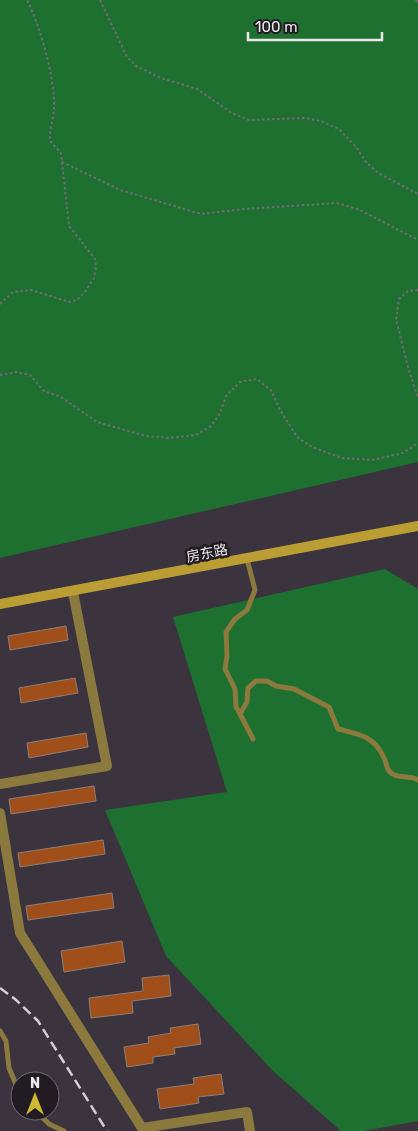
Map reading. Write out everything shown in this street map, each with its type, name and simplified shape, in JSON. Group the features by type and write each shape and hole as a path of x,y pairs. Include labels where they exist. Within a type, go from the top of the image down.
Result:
{"main road":[{"name":"房东路","path":"0,604 73,592 248,559 335,540 418,526"}],"street":[{"path":"0,784 107,766 73,592"},
{"path":"0,813 20,933 142,1128 246,1112 250,1131"}],"lane":[{"path":"248,559 256,590 247,610 235,619 226,632 227,656 225,668 235,689 236,707 252,739"},
{"path":"240,714 248,702 248,688 256,680 267,681 276,686 294,689 329,707 338,729 364,735 378,746 388,770 395,776 413,777 418,780"},
{"path":"0,1031 6,1041 10,1071"},
{"path":"46,1121 64,1131"}],"path":[{"path":"0,304 13,292 31,290 69,302 77,300 94,278 96,267 95,259 69,226 61,154 50,141 49,130 54,111 53,87 41,40 27,0"},
{"path":"100,0 127,57 136,66 161,78 197,89 232,113 249,120 306,118 321,121 339,129 357,148 366,162 378,173 418,194"},
{"path":"62,162 120,190 202,214 244,209 337,203 360,210 418,240"},
{"path":"418,290 408,291 398,299 396,320 418,398"},
{"path":"0,375 16,372 30,375 44,391 61,397 97,422 146,436 170,438 196,435 211,426 220,413 226,396 240,382 257,379 271,390 280,410 297,437 312,447 342,458 372,460 403,453 418,443"}],"green space":[{"path":"0,0 418,0 418,462 0,558"},
{"path":"385,569 418,589 418,1121 364,1131 341,1131 273,1071 166,956 105,810 227,792 173,617"}],"building":[{"path":"66,626 68,640 10,650 8,636"},
{"path":"75,678 78,693 21,703 19,688"},
{"path":"86,733 88,747 29,758 27,743"},
{"path":"94,786 96,801 11,814 9,799"},
{"path":"103,840 105,854 20,867 18,853"},
{"path":"112,893 114,908 28,920 26,906"},
{"path":"122,941 125,962 64,972 61,951"},
{"path":"169,975 171,996 132,1001 133,1013 91,1018 89,998 143,991 142,978"},
{"path":"198,1024 201,1044 174,1048 175,1054 153,1057 153,1063 127,1067 124,1047 149,1043 148,1037 171,1033 170,1028"},
{"path":"221,1074 224,1094 198,1097 199,1103 160,1109 157,1089 194,1084 193,1078"}],"railway":[{"path":"0,988 15,999 38,1021 107,1131"}]}
